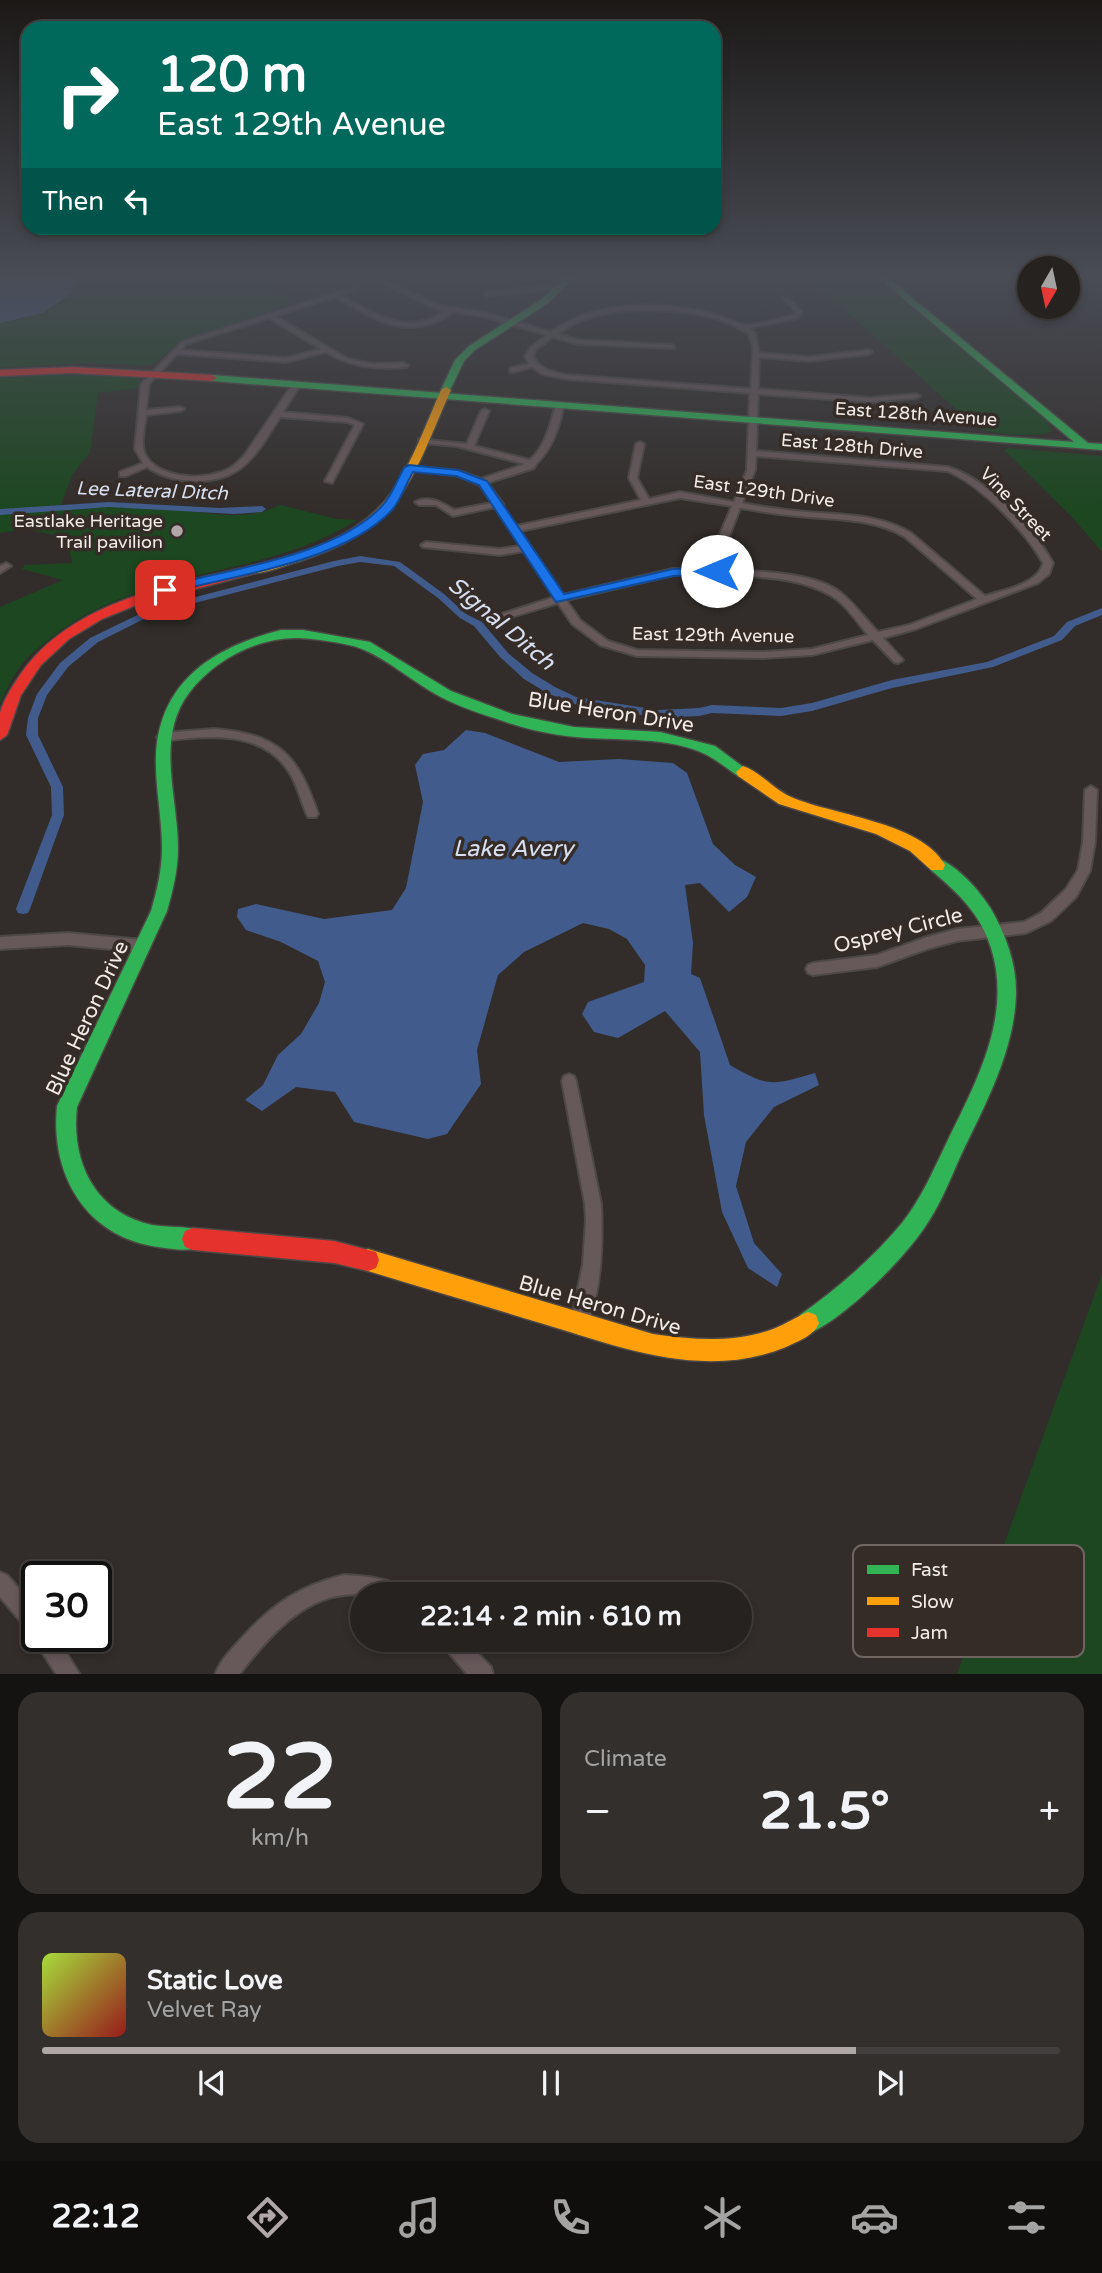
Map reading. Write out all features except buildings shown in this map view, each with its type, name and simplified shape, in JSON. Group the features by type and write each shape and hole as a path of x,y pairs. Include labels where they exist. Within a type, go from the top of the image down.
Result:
{"street":[{"path":"170,356 144,388 139,449 142,459 148,464 178,477 221,477 240,465 298,384"},
{"path":"231,356 285,360 301,356"},
{"path":"337,356 359,364 404,365"},
{"path":"0,735 8,703 19,684 48,651 82,625 147,595 298,557 339,542 369,524 388,507 409,468 441,396 464,356"},
{"path":"529,356 534,365 545,372 567,377 875,400 916,396"},
{"path":"717,571 721,544 751,470 756,356"},
{"path":"769,356 804,359 831,356"},
{"path":"979,356 1084,445"},
{"path":"513,370 534,365"},
{"name":"East 128th Avenue","path":"0,373 73,370 154,373 1102,447"},
{"path":"409,468 458,473 481,482 531,466 549,443 561,405"},
{"path":"142,413 180,408"},
{"path":"470,447 485,411"},
{"path":"277,414 360,421 329,481"},
{"path":"422,440 470,447 526,460 531,466"},
{"path":"640,444 633,478 645,500"},
{"name":"East 128th Drive","path":"753,453 948,469"},
{"path":"123,474 148,464"},
{"name":"Vine Street","path":"948,469 964,474 979,485 1043,554 1048,563 1046,572"},
{"name":"East 129th Avenue","path":"481,482 499,504 576,622 593,637 619,649 637,653 785,654 822,650 912,627 1035,580 1046,572"},
{"name":"East 129th Drive","path":"516,530 645,500 691,495 780,512 869,520 895,527 916,541 983,600"},
{"path":"419,502 438,503 453,513 499,504"},
{"path":"426,545 500,552 527,548"},
{"path":"498,618 561,599 673,572 717,571 791,578 814,583 845,601 898,660"},
{"name":"Blue Heron Drive","path":"303,634 365,645 446,694 509,718 574,732 660,737 710,750 784,800 881,828 916,847 970,893 993,930 1005,967 1006,1003 1000,1039 986,1082 919,1219 834,1306 799,1330 774,1341 726,1351 678,1350 402,1268 334,1252 149,1235 116,1222 104,1214 85,1192 72,1167 65,1137 66,1114 80,1074 159,911 170,872 171,820 162,758 167,716 190,681 224,651 261,638 303,634"},
{"path":"163,737 222,731 251,738 268,746 294,766 301,777 312,814"},
{"name":"Osprey Circle","path":"813,969 877,961 927,943 993,930 1016,929 1035,923 1071,893 1084,871 1089,842 1091,790"},
{"path":"0,943 68,939 143,946"},
{"path":"569,1081 595,1223 593,1266 580,1322"},
{"path":"0,1582 21,1605"},
{"path":"226,1674 272,1619 305,1597 340,1586 350,1586"},
{"path":"54,1652 69,1674"},
{"path":"461,1652 482,1674"}],"green space":[{"path":"0,356 163,356 148,365 80,363 0,368"},
{"path":"897,356 969,356 1047,421 1052,431 1037,435 1014,435 976,427"},
{"path":"57,375 137,376 140,381 138,388 98,393 90,452 72,475 61,505 0,511 0,378"},
{"path":"1008,448 1102,456 1102,552 1071,516 1004,450"},
{"path":"280,505 337,519 357,520 322,539 294,550 163,585 105,605 77,620 32,653 14,675 0,704 0,607 63,580 22,569 25,565 72,563 67,538 27,529 0,533 0,514 133,506 233,515 265,511"},
{"path":"1102,1274 1102,1674 957,1674 963,1657 1084,1657 1084,1545 1004,1545"}],"water":[{"name":"Lake Avery","path":"466,730 485,733 559,762 619,759 673,763 687,773 713,844 735,865 756,877 747,897 729,912 700,883 685,885 693,943 691,974 700,978 730,1065 754,1078 771,1082 815,1073 819,1085 774,1107 746,1142 736,1186 754,1243 782,1274 777,1287 748,1268 722,1212 704,1115 700,1052 665,1011 618,1038 594,1032 582,1014 588,1002 644,982 645,965 627,939 609,929 583,923 524,952 498,975 477,1050 481,1084 447,1134 428,1139 354,1122 335,1092 296,1087 262,1111 245,1100 263,1085 278,1055 301,1034 319,1003 325,982 318,961 281,942 246,930 237,917 238,909 256,904 324,919 392,910 406,888 423,802 415,765 423,754 444,750"}],"waterway":[{"name":"Lee Lateral Ditch","path":"42,510 122,505 220,511 262,509"},
{"name":"Lee Lateral Ditch","path":"0,512 37,510"},
{"name":"Signal Ditch","path":"23,909 58,815 57,787 32,735 33,718 42,694 64,665 94,640 153,611 337,563 360,559 397,564 463,616 478,624 504,655 528,676 551,690 574,700 658,714 712,709 781,712 812,707 892,684 989,665 1058,638 1071,624 1102,611"}],"traffic: fast":[{"path":"446,390 464,356"},
{"path":"977,356 1084,445"},
{"path":"212,378 1102,447"},
{"path":"281,634 303,634 365,645 446,694 509,718 574,732 660,737 710,750 743,772"},
{"path":"193,1239 155,1236 133,1230 104,1212 92,1200 82,1187 68,1156 65,1135 67,1106 159,911 166,889 170,833 163,758 165,733 172,711 183,692 216,660 258,640 281,634"},
{"path":"808,1323 862,1280 917,1221 934,1192 974,1108 1000,1039 1007,992 1005,969 997,938 976,900 937,865"}],"traffic: slow":[{"path":"252,570 333,545 352,535 384,510 411,469 446,390"},
{"path":"743,772 784,800 881,829 916,847 937,865"},
{"path":"368,1260 653,1345 673,1348 713,1351 752,1346 772,1341 808,1323"}],"traffic: jam":[{"path":"0,373 73,370 212,378"},
{"path":"0,735 14,694 36,662 65,636 98,616 135,601 252,570"},
{"path":"193,1239 334,1252 368,1260"}],"place":[{"name":"Eastlake Heritage Trail pavilion","path":"177,531"}],"route":[{"path":"165,590 298,557 348,538 388,507 409,468 458,473 483,483 561,599 673,572 717,571"}]}
